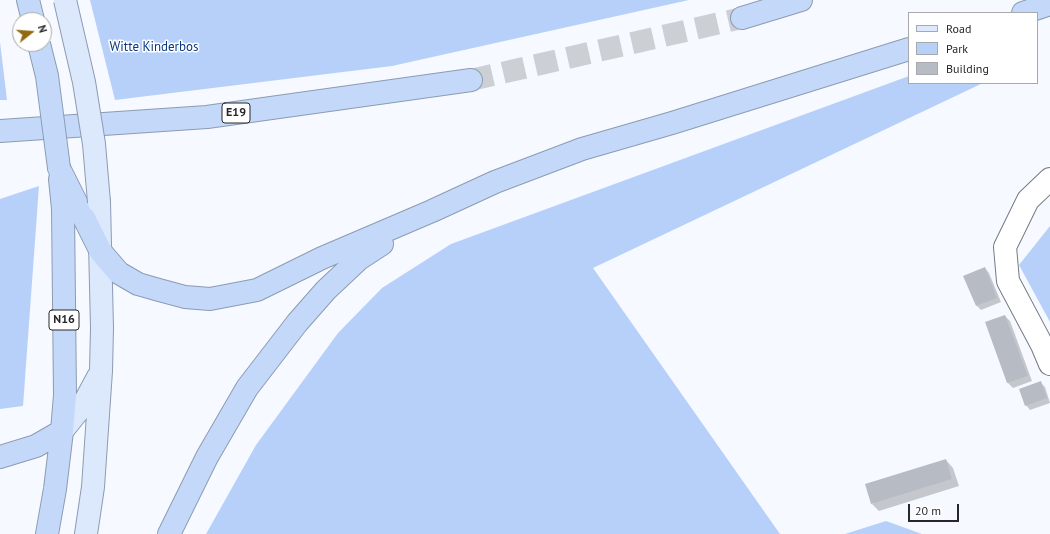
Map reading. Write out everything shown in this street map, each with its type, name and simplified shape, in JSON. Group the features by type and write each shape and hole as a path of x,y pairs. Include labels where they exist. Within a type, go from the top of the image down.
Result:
{"highway":[{"path":"28,0 31,12"},
{"path":"742,18 801,0"},
{"path":"1026,12 1050,4"},
{"path":"101,252 119,273 138,284 185,297 210,299 257,290 322,258 432,211 495,182 582,148 672,123 908,48"},
{"path":"41,52 46,76 58,168 80,205"},
{"name":"E19","path":"0,131 207,117 471,80"},
{"name":"N16","path":"47,534 55,489 62,430 80,205"},
{"path":"169,534 207,457 247,388 297,323 326,290 359,259 432,211"},
{"path":"0,457 36,446 62,430"}],"main road":[{"name":"N16","path":"66,0 84,82 94,144 80,205 101,252 101,370 93,487 86,534"},
{"path":"62,430 83,405 101,370"}],"street":[{"path":"1050,179 1028,200 1005,247 1008,282 1042,345 1050,364"}],"green space":[{"name":"Witte Kinderbos","path":"90,0 689,0 392,66 115,100"},
{"path":"0,42 7,100 0,100"},
{"path":"908,76 908,84 981,84 593,268 780,534 206,534 256,445 338,333 382,288 451,244"},
{"path":"39,186 23,406 0,409 0,199"},
{"path":"1050,226 1050,322 1019,265"},
{"path":"886,521 922,534 845,534"}],"building":[{"path":"985,267 997,298 976,306 963,276"},
{"path":"1005,315 1028,376 1007,383 985,322"},
{"path":"1041,381 1047,398 1025,406 1019,389"},
{"path":"946,459 952,479 871,504 865,484"}],"tunnel":[{"path":"471,80 742,18"}]}
